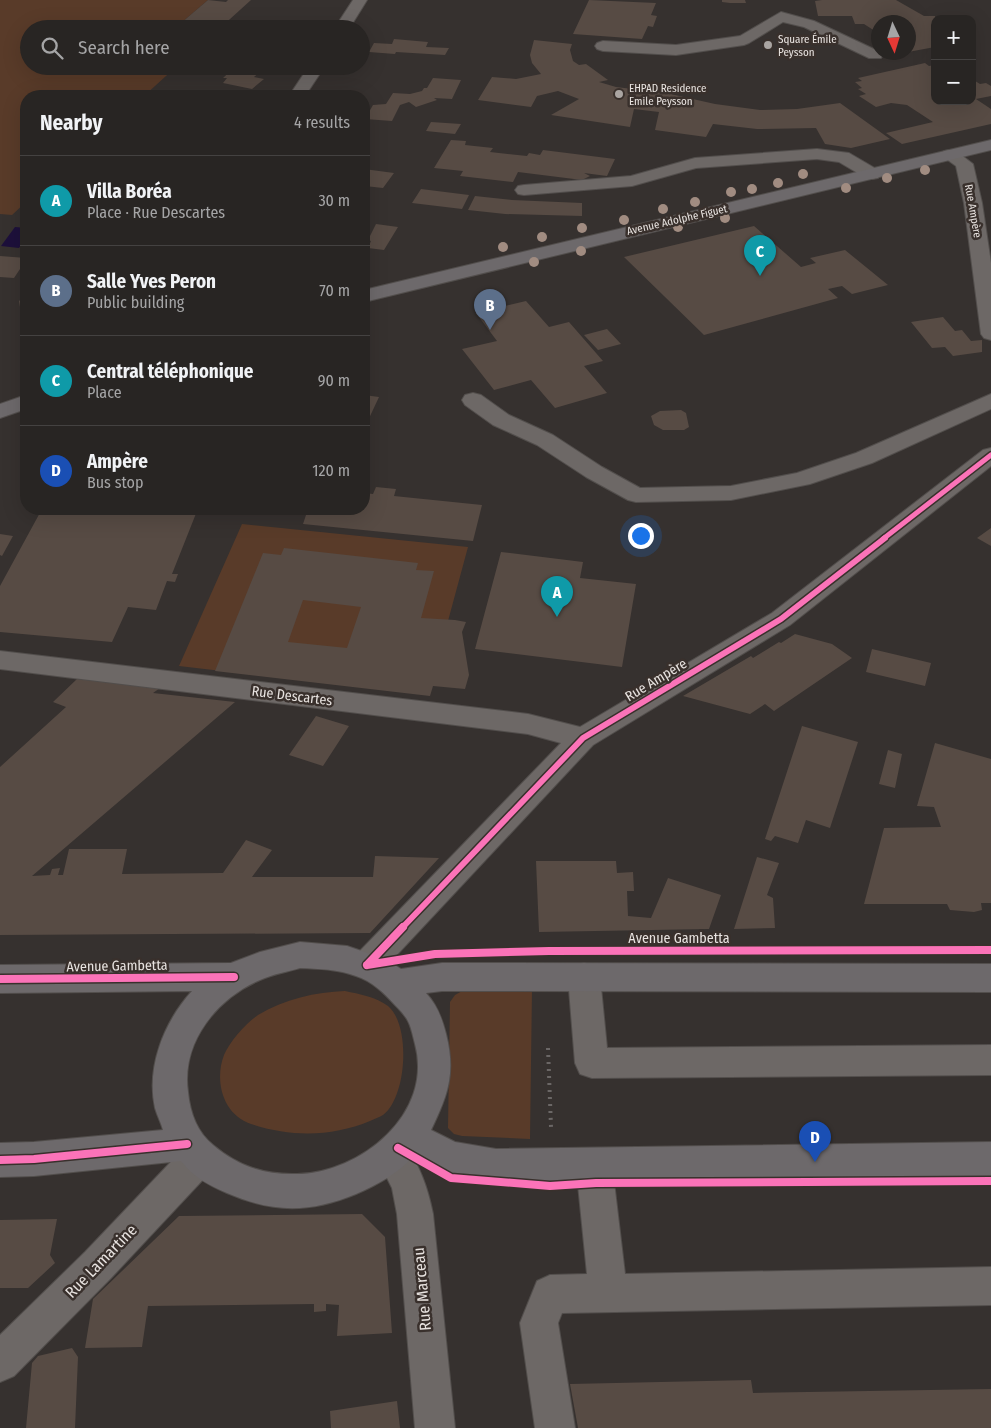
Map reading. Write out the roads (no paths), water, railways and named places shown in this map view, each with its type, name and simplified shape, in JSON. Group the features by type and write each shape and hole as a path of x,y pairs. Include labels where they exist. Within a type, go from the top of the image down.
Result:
{"main road":[{"name":"Avenue Adolphe Figuet","path":"370,294 991,145"},
{"path":"0,411 20,404"},
{"name":"Avenue Gambetta","path":"300,955 335,956 367,965 398,984 424,1015 435,1054 430,1097 400,1145 357,1178 315,1191 272,1192 231,1180 193,1151 171,1109 169,1071 180,1034 203,1002 234,977 266,962 300,955"},
{"name":"Avenue Gambetta","path":"0,979 234,977"},
{"path":"398,984 442,977 991,978"},
{"path":"400,1145 452,1158 496,1166 991,1159"},
{"path":"0,1160 193,1151"}],"street":[{"path":"347,20 360,0"},
{"path":"782,17 785,0"},
{"path":"603,46 676,50 744,40 782,17 809,24 871,53"},
{"path":"301,90 311,75"},
{"path":"524,190 632,181 695,164 818,154 843,157 872,174"},
{"name":"Rue Ampère","path":"950,155 964,164 982,203 991,334"},
{"path":"473,400 501,420 545,440 594,472 636,495 731,493 802,479 864,458 991,402"},
{"name":"Rue Ampère","path":"367,965 583,738 781,619 991,455"},
{"name":"Rue Descartes","path":"0,660 528,724 583,738"},
{"path":"584,977 592,1063 991,1060"},
{"name":"Rue Marceau","path":"400,1145 416,1214 435,1428"},
{"name":"Rue Lamartine","path":"0,1362 98,1265 193,1151"},
{"path":"594,1165 608,1294"},
{"path":"555,1428 539,1323 550,1294 991,1286"}],"place":[{"name":"Square Émile Peysson","path":"768,45"},
{"name":"EHPAD Residence Emile Peysson","path":"619,94"},
{"name":"Central téléphonique","path":"760,276"},
{"name":"Salle Yves Peron","path":"490,330"},
{"name":"Villa Boréa","path":"557,617"},
{"name":"Ampère","path":"815,1162"}]}
